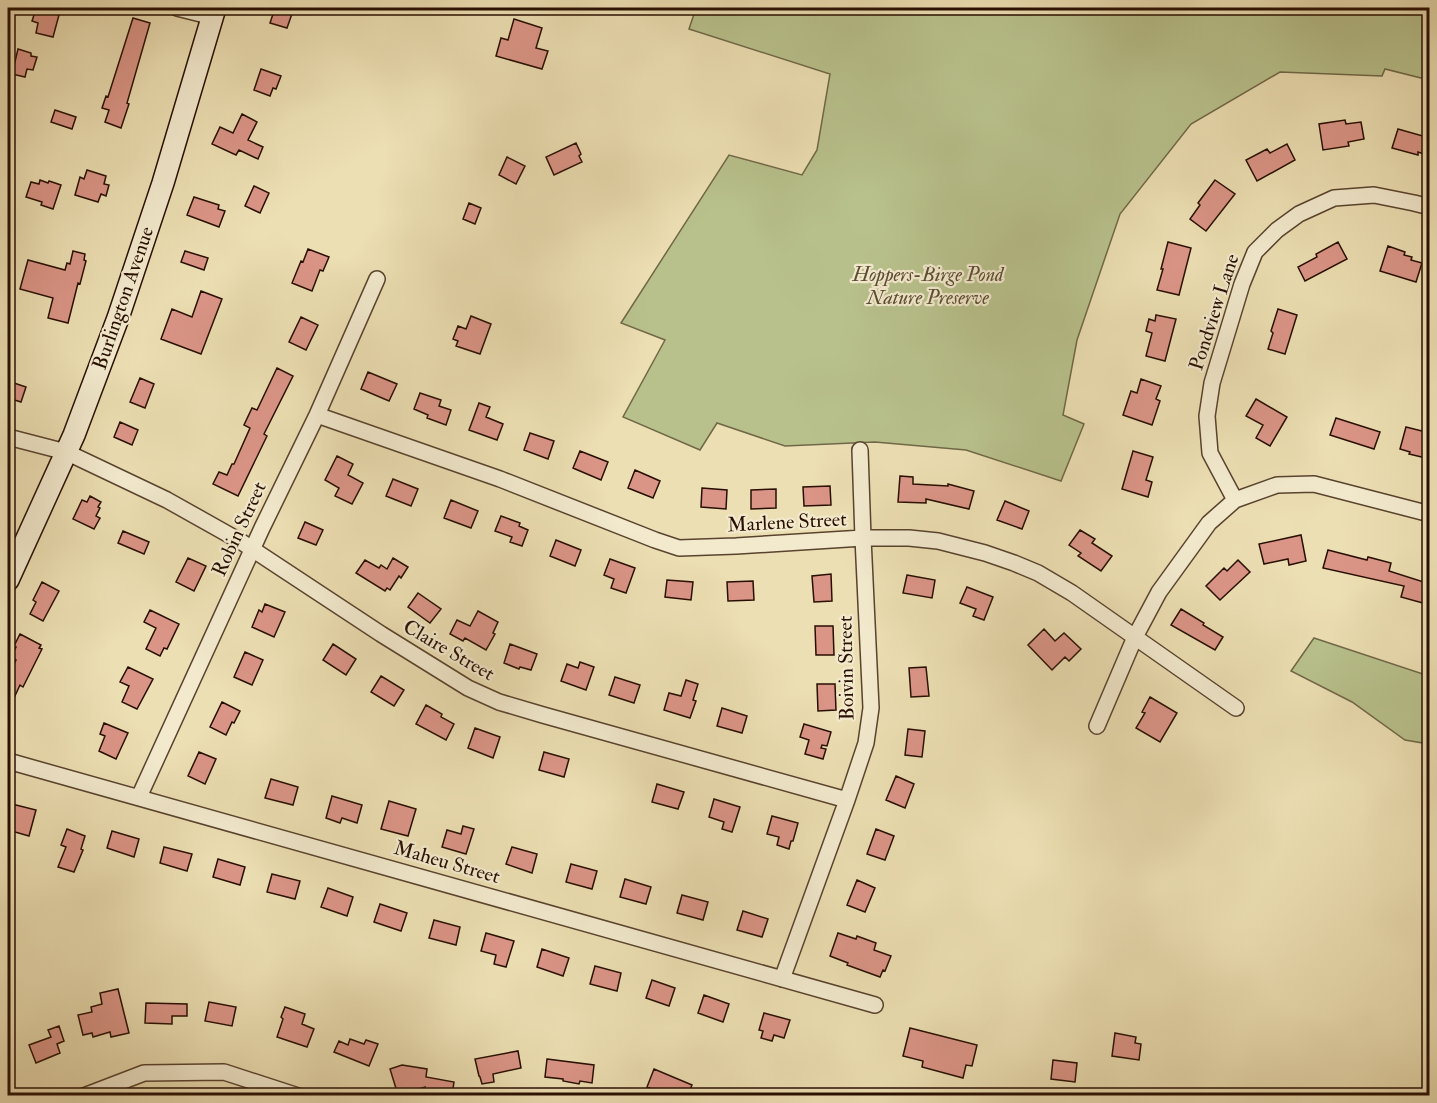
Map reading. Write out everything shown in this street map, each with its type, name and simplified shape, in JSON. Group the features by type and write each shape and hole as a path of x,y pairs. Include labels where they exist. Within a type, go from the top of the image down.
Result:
{"main road":[{"name":"Burlington Avenue","path":"8,580 66,452 118,318 163,183 214,12"}],"street":[{"path":"177,8 214,12"},
{"name":"Pondview Lane","path":"1235,501 1210,453 1207,416 1212,383 1242,284 1255,252 1277,230 1299,214 1334,198 1374,195 1430,207"},
{"name":"Robin Street","path":"139,797 377,279"},
{"name":"Marlene Street","path":"316,415 500,479 679,548 863,538 909,538 938,541 1014,562 1072,593 1236,708"},
{"name":"Claire Street","path":"8,436 66,452 166,500 240,541 442,673 499,702 847,800"},
{"name":"Boivin Street","path":"782,979 866,743 871,708 860,450"},
{"path":"1097,726 1135,637 1159,592 1209,523 1235,501 1277,486 1314,484 1430,514"},
{"name":"Maheu Street","path":"8,760 875,1005"},
{"path":"84,1095 144,1073 224,1072 298,1095"}],"green space":[{"name":"Hoppers-Birge Pond Nature Preserve","path":"696,8 1429,8 1429,80 1385,69 1382,76 1280,72 1191,124 1120,214 1077,340 1063,415 1084,424 1061,481 966,450 875,442 785,446 717,423 700,450 623,417 665,340 621,323 729,155 802,175 817,150 830,74 689,29"},
{"path":"1314,638 1429,676 1429,744 1405,740 1352,702 1291,671"}],"building":[{"path":"275,8 294,8 287,28 270,23"},
{"path":"36,9 59,15 53,37 36,33 38,23 32,21"},
{"path":"133,18 150,23 121,128 105,122 109,110 102,108 106,96 108,97"},
{"path":"514,19 542,28 536,48 548,51 542,69 496,56 501,38 508,40"},
{"path":"18,49 37,57 33,70 27,69 25,77 12,74"},
{"path":"261,69 281,76 276,89 273,88 270,96 254,90"},
{"path":"55,110 76,117 72,129 51,122"},
{"path":"242,114 257,122 248,140 263,147 258,159 239,150 236,155 212,144 220,127 233,133"},
{"path":"1345,120 1346,124 1361,122 1364,139 1348,142 1349,146 1323,150 1319,124"},
{"path":"1398,129 1430,138 1430,156 1392,148"},
{"path":"576,143 582,162 554,175 546,157"},
{"path":"1287,144 1295,160 1257,181 1246,160 1267,149 1270,153"},
{"path":"507,157 525,166 516,184 499,175"},
{"path":"87,170 106,176 104,184 109,185 106,196 101,194 98,202 75,195 80,177 84,179"},
{"path":"40,180 61,185 53,209 41,205 42,202 26,197 31,182 39,184"},
{"path":"1215,180 1235,194 1206,231 1190,219 1200,205 1198,203"},
{"path":"254,186 269,193 260,213 245,206"},
{"path":"194,197 219,205 218,209 225,211 219,227 187,215"},
{"path":"469,203 481,208 475,224 463,219"},
{"path":"1168,242 1191,248 1179,295 1157,290"},
{"path":"1338,242 1347,259 1305,281 1298,267"},
{"path":"1388,246 1405,252 1404,255 1412,257 1411,260 1422,263 1416,282 1380,271"},
{"path":"308,249 329,257 323,271 320,270 312,291 292,283"},
{"path":"73,251 85,254 84,260 86,261 68,323 48,318 53,298 20,289 28,260 65,270 67,263 70,264"},
{"path":"185,251 208,258 204,270 181,262"},
{"path":"201,291 222,299 201,354 161,339 172,309 192,317"},
{"path":"1278,309 1297,315 1285,354 1268,349"},
{"path":"1156,315 1176,319 1165,361 1146,356 1152,333 1146,331 1149,319 1155,321"},
{"path":"471,316 491,324 480,354 456,346 458,341 453,339 458,326 466,329"},
{"path":"301,317 318,325 306,350 289,342"},
{"path":"277,368 293,376 264,434 267,436 238,496 213,484 219,472 227,475 234,464 250,428 244,425 252,408 257,410"},
{"path":"368,372 397,384 389,401 361,389"},
{"path":"140,378 154,384 145,408 130,402"},
{"path":"1141,379 1161,386 1156,399 1160,401 1152,425 1123,415 1131,391 1137,393"},
{"path":"8,381 26,387 21,402 8,398"},
{"path":"420,393 441,400 439,406 451,410 446,425 427,418 428,415 414,409"},
{"path":"1256,399 1287,417 1270,446 1256,438 1263,425 1246,416"},
{"path":"479,403 490,407 486,417 503,424 497,440 469,430"},
{"path":"1336,418 1380,432 1374,449 1330,435"},
{"path":"120,422 138,430 132,445 114,437"},
{"path":"1406,427 1426,432 1425,436 1430,437 1430,459 1409,454 1410,452 1400,449"},
{"path":"530,433 554,441 548,459 524,450"},
{"path":"580,451 608,462 601,480 573,468"},
{"path":"1133,451 1153,457 1146,480 1152,482 1148,497 1122,489"},
{"path":"337,456 353,464 348,475 363,483 352,504 335,496 339,488 325,480"},
{"path":"635,470 660,481 653,498 628,488"},
{"path":"900,476 913,477 913,484 948,486 948,484 974,491 969,509 926,499 926,503 898,502"},
{"path":"393,479 418,489 411,506 386,496"},
{"path":"830,486 831,505 804,506 803,487"},
{"path":"702,488 727,490 726,509 701,507"},
{"path":"776,489 776,508 751,509 751,490"},
{"path":"90,496 101,502 96,516 100,518 94,529 73,519 82,500 87,502"},
{"path":"451,500 478,511 471,528 444,518"},
{"path":"1005,501 1029,511 1022,529 997,520"},
{"path":"501,516 520,523 519,526 528,530 522,546 510,542 512,537 495,531"},
{"path":"305,522 323,530 316,545 298,538"},
{"path":"1080,530 1095,539 1092,543 1112,556 1101,571 1078,556 1081,553 1069,545"},
{"path":"123,531 149,542 144,554 118,543"},
{"path":"1301,535 1306,561 1289,565 1288,559 1264,564 1259,544"},
{"path":"556,540 581,550 575,566 550,556"},
{"path":"1328,550 1367,560 1368,557 1391,563 1389,571 1430,584 1430,605 1401,597 1404,586 1323,568"},
{"path":"188,558 206,566 194,591 176,582"},
{"path":"393,558 408,567 390,590 387,588 385,591 356,573 365,560 379,568 381,565 387,569"},
{"path":"610,559 635,568 626,593 611,588 614,579 604,575"},
{"path":"1238,560 1250,572 1220,600 1206,586 1224,568 1227,571"},
{"path":"831,574 832,601 814,602 812,576"},
{"path":"907,575 935,580 932,598 903,593"},
{"path":"667,580 693,582 691,600 665,597"},
{"path":"753,581 754,600 728,601 727,582"},
{"path":"42,582 59,591 43,621 30,614 36,602 33,600"},
{"path":"967,587 993,597 984,620 973,616 976,609 960,603"},
{"path":"418,593 441,609 430,623 408,607"},
{"path":"265,604 285,612 274,637 252,627 259,610 262,612"},
{"path":"1181,609 1223,637 1215,650 1171,625"},
{"path":"150,610 179,624 167,649 164,648 160,656 146,649 156,628 144,622"},
{"path":"478,611 498,622 493,633 495,634 486,650 465,638 463,641 450,634 457,620 470,626"},
{"path":"815,626 833,626 834,655 816,655"},
{"path":"1044,629 1055,641 1064,633 1081,649 1069,661 1065,657 1052,670 1028,645"},
{"path":"20,634 41,645 39,648 42,649 23,687 20,685 8,711 8,677 16,660 11,657"},
{"path":"333,644 356,659 346,675 323,660"},
{"path":"510,644 537,654 531,670 520,667 519,669 504,663"},
{"path":"245,652 263,660 252,685 234,677"},
{"path":"580,662 594,667 586,690 561,681 567,664 578,668"},
{"path":"128,667 153,679 137,709 122,702 129,686 120,682"},
{"path":"926,667 929,696 911,697 909,668"},
{"path":"381,676 404,690 394,706 371,692"},
{"path":"615,677 640,685 634,703 609,695"},
{"path":"686,680 698,684 693,700 696,701 690,718 664,710 669,693 681,696"},
{"path":"817,684 835,684 836,710 818,711"},
{"path":"1150,697 1177,713 1160,742 1136,728 1145,713 1142,712"},
{"path":"222,702 240,711 226,735 210,727"},
{"path":"426,705 454,724 446,740 416,724"},
{"path":"722,708 747,716 742,733 717,726"},
{"path":"104,723 128,733 116,759 99,751 105,736 100,734"},
{"path":"804,724 831,732 827,746 822,745 821,748 826,749 823,759 805,754 809,740 800,737"},
{"path":"475,728 500,737 493,758 468,748"},
{"path":"908,729 925,731 922,757 905,755"},
{"path":"199,752 216,759 205,784 188,776"},
{"path":"544,752 569,759 564,777 539,770"},
{"path":"896,776 914,784 905,808 886,800"},
{"path":"271,779 298,787 293,805 265,798"},
{"path":"657,784 684,792 678,809 652,802"},
{"path":"332,796 362,805 357,823 342,818 340,823 326,818"},
{"path":"714,799 740,807 732,832 722,829 724,822 709,817"},
{"path":"389,801 416,809 408,836 381,829"},
{"path":"8,803 36,810 29,836 8,830"},
{"path":"772,816 798,823 789,849 777,845 779,837 767,834"},
{"path":"463,826 474,829 466,854 442,847 447,830 461,834"},
{"path":"67,829 85,836 81,849 83,850 74,872 58,867 66,847 61,845"},
{"path":"876,829 894,836 885,860 867,854"},
{"path":"112,831 139,839 134,857 107,848"},
{"path":"164,847 192,854 187,871 160,863"},
{"path":"512,847 537,854 532,873 506,864"},
{"path":"218,859 245,867 240,885 213,877"},
{"path":"571,864 597,871 592,889 566,882"},
{"path":"272,874 300,881 295,899 267,892"},
{"path":"625,879 651,887 646,904 620,897"},
{"path":"857,880 875,888 865,912 847,905"},
{"path":"328,888 353,897 347,916 321,907"},
{"path":"682,895 708,902 703,920 677,913"},
{"path":"380,904 407,913 401,931 374,922"},
{"path":"743,911 768,919 762,937 737,930"},
{"path":"434,920 460,927 456,945 429,938"},
{"path":"486,933 514,941 506,967 494,964 496,955 481,951"},
{"path":"838,933 856,939 857,936 876,943 874,950 891,956 880,977 830,956"},
{"path":"542,949 569,958 563,976 537,967"},
{"path":"595,966 621,973 617,991 590,984"},
{"path":"652,980 675,988 669,1006 646,998"},
{"path":"118,989 129,1033 111,1037 110,1032 93,1037 92,1033 83,1035 78,1015 92,1012 91,1007 102,1004 100,993"},
{"path":"704,995 729,1004 723,1022 698,1013"},
{"path":"209,1002 236,1007 232,1026 205,1021"},
{"path":"146,1003 187,1004 187,1016 172,1016 172,1024 145,1023"},
{"path":"285,1007 305,1014 302,1024 314,1029 307,1047 277,1037"},
{"path":"764,1013 790,1020 784,1038 774,1035 772,1041 761,1038 763,1031 759,1030"},
{"path":"59,1026 64,1041 57,1044 60,1053 36,1063 29,1045 51,1037 48,1030"},
{"path":"910,1028 977,1045 972,1066 966,1065 963,1078 922,1067 923,1061 903,1056"},
{"path":"1115,1033 1136,1037 1135,1043 1141,1044 1139,1060 1112,1056"},
{"path":"350,1039 364,1044 366,1040 378,1044 369,1066 334,1052 339,1041 348,1045"},
{"path":"518,1051 521,1068 493,1074 494,1082 482,1084 475,1059"},
{"path":"547,1059 594,1065 592,1083 580,1081 579,1084 545,1077"},
{"path":"1053,1060 1077,1063 1075,1082 1051,1079"},
{"path":"402,1065 427,1069 426,1077 454,1082 452,1095 423,1095 425,1087 398,1095 390,1069"},
{"path":"654,1069 692,1085 688,1095 667,1095 647,1087"}]}
